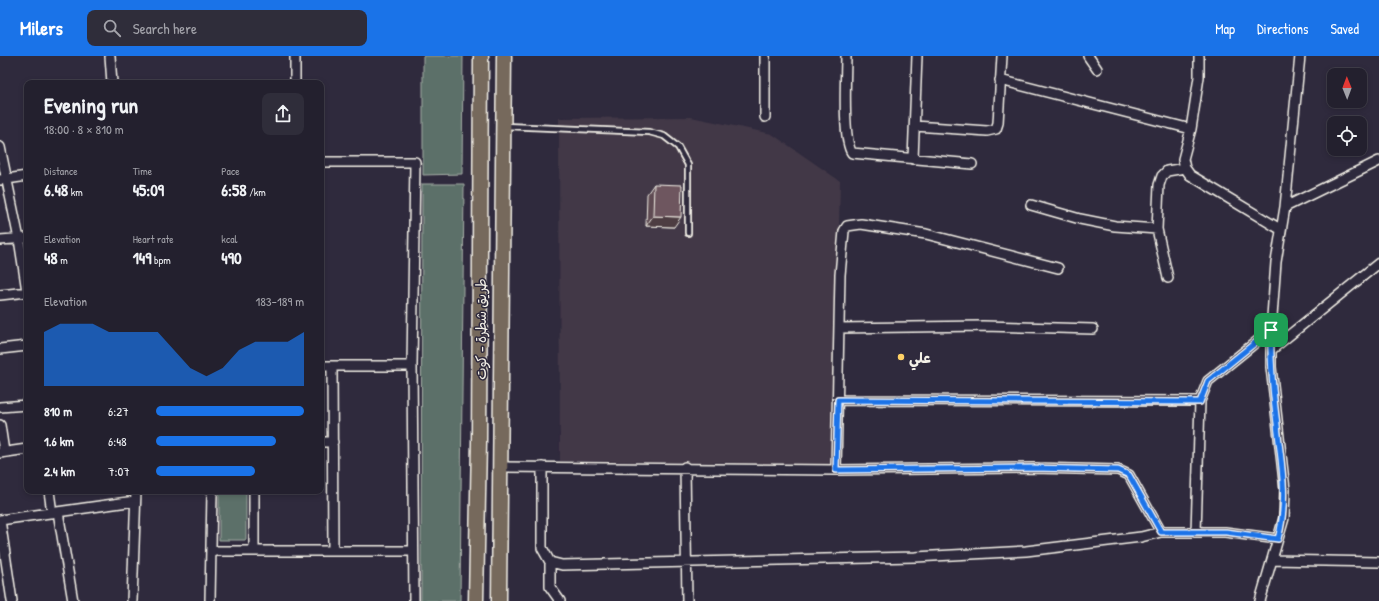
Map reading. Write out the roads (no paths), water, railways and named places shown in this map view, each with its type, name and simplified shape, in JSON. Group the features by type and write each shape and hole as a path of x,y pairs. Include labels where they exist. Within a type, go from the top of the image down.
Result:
{"highway":[{"name":"طريق شطرة - كوت","path":"476,601 479,442 481,56"},
{"name":"طريق شطرة - كوت","path":"499,601 502,467 504,56"},
{"path":"479,442 502,443"}],"street":[{"path":"110,56 112,80"},
{"path":"295,56 295,80"},
{"path":"765,56 765,117"},
{"path":"846,56 848,147 852,153 972,164"},
{"path":"913,159 917,56"},
{"path":"915,126 987,131 996,129 998,123 1002,56"},
{"path":"1088,56 1098,69"},
{"path":"1199,56 1199,77 1191,129 1183,159 1185,168 1190,175 1280,229"},
{"path":"1260,601 1284,518 1284,490 1276,424 1271,330 1280,229 1285,207 1300,56"},
{"path":"1000,80 1191,129"},
{"path":"0,147 3,180 23,238 24,251"},
{"path":"1285,207 1379,161"},
{"path":"324,162 415,162 412,366 414,601"},
{"path":"1168,278 1157,229 1159,185 1162,176 1167,171 1185,168"},
{"path":"3,180 24,176"},
{"path":"1031,205 1080,219 1114,226 1157,229"},
{"path":"836,470 840,275 844,231 851,224 861,224 926,234 1058,268"},
{"path":"0,240 23,238"},
{"path":"1271,350 1378,265"},
{"path":"0,294 24,291"},
{"path":"839,328 983,326 1092,329"},
{"path":"1196,532 1200,402 1208,381 1271,330"},
{"path":"0,349 24,346"},
{"path":"324,366 412,366"},
{"path":"332,366 333,550"},
{"path":"838,400 1200,402"},
{"path":"0,407 24,405"},
{"path":"0,426 2,453 24,449"},
{"path":"324,442 333,442"},
{"path":"502,467 685,467 836,470 1033,468 1118,470 1129,475 1161,532"},
{"path":"542,467 542,548 550,562 550,587 560,601"},
{"path":"685,467 687,601"},
{"path":"49,494 55,512 73,601"},
{"path":"132,601 136,494"},
{"path":"210,601 212,494"},
{"path":"254,494 254,550"},
{"path":"12,601 0,520 135,501"},
{"path":"550,562 562,565 915,558 1018,551 1141,537 1161,532 1226,532 1278,539"},
{"path":"211,551 413,551"},
{"path":"1272,560 1379,562"}],"lane":[{"path":"503,126 649,132 664,136 678,147 688,165 688,233"}],"place":[{"name":"علي","path":"901,357"}]}
